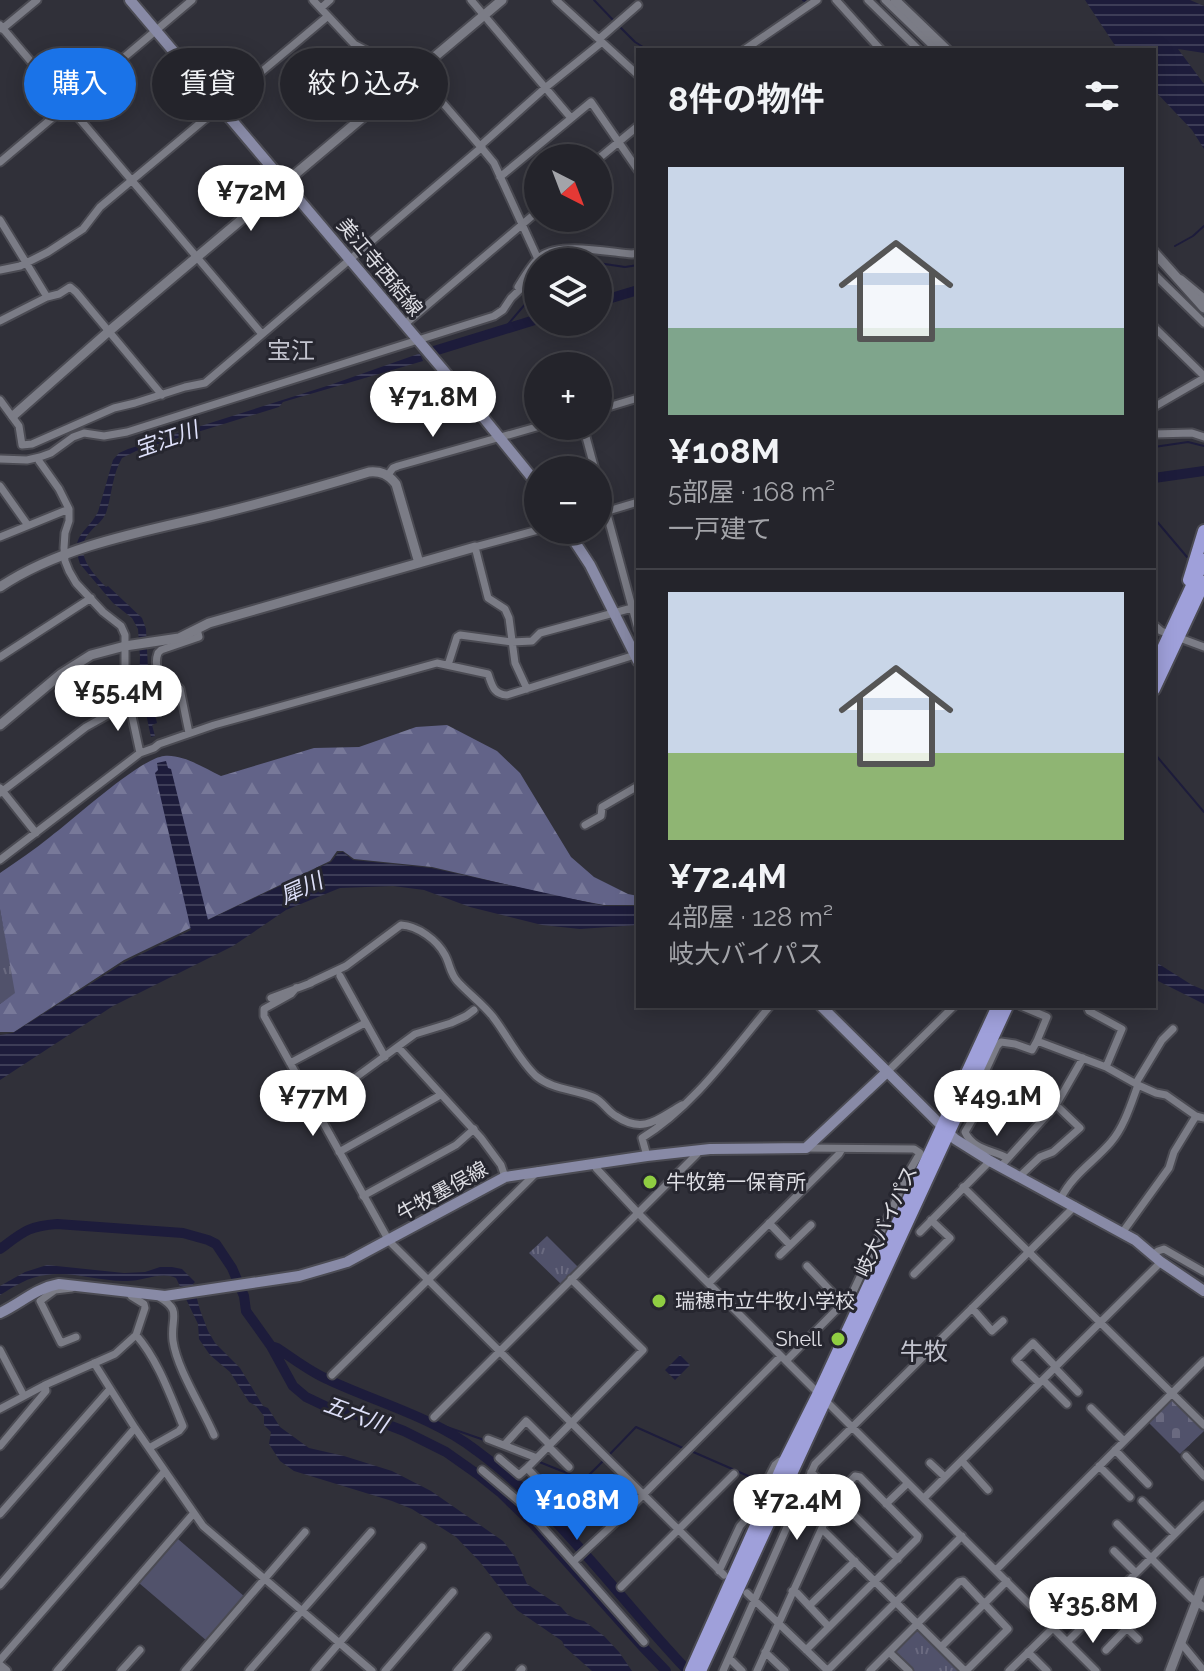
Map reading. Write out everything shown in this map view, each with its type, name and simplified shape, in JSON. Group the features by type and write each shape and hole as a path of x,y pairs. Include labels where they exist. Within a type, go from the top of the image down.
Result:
{"highway":[{"path":"1189,591 1188,582 1204,531"},
{"path":"1156,684 1189,591 1204,560"},
{"path":"1156,665 1204,582"},
{"name":"岐大バイパス","path":"697,1668 945,1130 997,1008"},
{"name":"岐大バイパス","path":"945,1130 1006,1008"},
{"name":"岐大バイパス","path":"697,1668 785,1461 822,1396"}],"main road":[{"name":"美江寺西結線","path":"130,0 171,48"},
{"name":"美江寺西結線","path":"232,120 524,467"},
{"path":"576,544 636,656"},
{"path":"823,1008 955,1139 999,1161 1122,1233 1204,1291"},
{"path":"806,1148 887,1072"},
{"name":"牛牧墨俣線","path":"0,1313 33,1292 59,1284 161,1296 325,1270 389,1241 505,1177 698,1150 806,1148"}],"street":[{"path":"24,55 1,28 37,0"},
{"path":"136,48 192,0"},
{"path":"313,0 354,44 362,48"},
{"path":"321,8 330,0"},
{"path":"471,0 571,118"},
{"path":"445,48 502,0"},
{"path":"556,0 636,73"},
{"path":"797,0 807,6"},
{"path":"747,48 817,0"},
{"path":"836,0 879,48"},
{"path":"868,0 913,48"},
{"path":"885,0 935,48"},
{"path":"895,0 945,48"},
{"path":"0,400 19,426 22,445 42,441 114,408 205,383 481,146 638,5"},
{"path":"264,69 328,16"},
{"path":"500,177 591,102 636,167"},
{"path":"448,109 494,163 533,248"},
{"path":"0,162 50,120"},
{"path":"79,120 262,334"},
{"path":"0,270 27,263 83,229 100,207 203,120"},
{"path":"13,416 361,120"},
{"path":"612,147 636,128"},
{"path":"0,220 47,297"},
{"path":"405,324 522,224"},
{"path":"612,253 636,253"},
{"path":"1156,255 1204,308"},
{"path":"1175,275 1204,298"},
{"path":"1156,276 1204,323"},
{"path":"0,459 40,457 84,433 104,436 127,432 494,316 503,310 524,279"},
{"path":"511,298 524,285"},
{"path":"0,321 70,287 162,395"},
{"path":"1156,329 1204,377 1156,406"},
{"path":"612,406 636,399"},
{"path":"388,475 398,466 524,430"},
{"path":"1156,434 1192,433 1204,437"},
{"path":"40,457 39,461 69,509 65,533 69,571 103,612 121,626 125,635 128,646 125,684 140,753"},
{"path":"0,587 68,554 369,472 388,475 396,484 419,563"},
{"path":"1,489 27,524"},
{"path":"612,510 636,503"},
{"path":"0,537 69,509"},
{"path":"0,725 61,674 91,655 179,638 209,623 524,534"},
{"path":"612,544 636,622"},
{"path":"475,547 488,598 505,609 509,618 515,663 527,689"},
{"path":"0,657 91,598"},
{"path":"448,665 460,635 512,642 532,641 540,633 632,608"},
{"path":"1156,628 1204,647"},
{"path":"189,733 180,689 166,686 155,659 161,650 199,637 197,629"},
{"path":"0,860 140,753 189,733 437,663 488,674 493,689 500,695 507,695 636,658"},
{"path":"36,833 1,790 86,727 129,703"},
{"path":"585,825 601,816 602,807 636,787"},
{"path":"271,998 340,970 401,925 410,925 440,948 457,981 489,1012 528,1067 542,1080 560,1089 597,1099 616,1116 633,1124 655,1122 682,1105"},
{"path":"310,983 340,976 366,951"},
{"path":"340,976 385,1057"},
{"path":"296,988 263,1012 389,1241 721,1573 740,1526 749,1516 775,1465 785,1461"},
{"path":"647,1156 642,1138 675,1115 768,1008"},
{"path":"887,1072 952,1008"},
{"path":"979,1108 971,1103 997,1046 1001,1042 1032,1050 1037,1041 1047,1017 1026,1008"},
{"path":"1088,1008 1122,1029 1106,1067"},
{"path":"314,1108 415,1034 451,1023 474,1010"},
{"path":"290,1063 365,1023"},
{"path":"1061,1198 1085,1168 1114,1140 1137,1084 1162,1040 1173,1029"},
{"path":"1037,1041 1106,1067 1156,1093 1166,1095 1200,1117 1174,1152 1169,1168 1122,1233"},
{"path":"398,1047 474,1129 501,1165 505,1177"},
{"path":"920,1232 963,1187 999,1161 1056,1105 1083,1058"},
{"path":"985,1072 1001,1081 979,1108 966,1136 988,1152 1004,1155 999,1161"},
{"path":"339,1152 441,1094"},
{"path":"1020,1176 1080,1128 1056,1105"},
{"path":"363,1196 456,1145 474,1129"},
{"path":"574,1561 852,1294 920,1153 914,1149 806,1148"},
{"path":"709,1283 842,1149"},
{"path":"434,1417 698,1150"},
{"path":"595,1164 638,1213 1096,1671"},
{"path":"332,1375 538,1171"},
{"path":"963,1187 1204,1425"},
{"path":"723,1671 815,1464 1075,1206"},
{"path":"914,1274 950,1238 931,1220"},
{"path":"769,1223 790,1245"},
{"path":"780,1255 811,1225"},
{"path":"924,1498 1100,1323 1157,1259 1158,1251 1164,1249 1204,1272"},
{"path":"809,1266 843,1304"},
{"path":"499,1458 519,1475 643,1350 571,1279"},
{"path":"73,1286 72,1289 55,1290 40,1301 61,1343 76,1337"},
{"path":"0,1409 115,1354 136,1335 145,1308 130,1293"},
{"path":"161,1296 173,1309 173,1341 214,1435"},
{"path":"972,1308 992,1331 1003,1321"},
{"path":"136,1335 145,1346 183,1426 149,1448"},
{"path":"1067,1404 1016,1360 1033,1343 1078,1392"},
{"path":"0,1350 24,1396"},
{"path":"996,1570 1204,1361"},
{"path":"94,1363 164,1472 203,1526 372,1671"},
{"path":"0,1446 46,1391 45,1385"},
{"path":"0,1514 110,1389"},
{"path":"1091,1408 1124,1441"},
{"path":"505,1444 526,1421 569,1467"},
{"path":"0,1585 135,1428"},
{"path":"488,1439 505,1444 533,1462 551,1494"},
{"path":"1115,1450 1148,1484"},
{"path":"1186,1456 1204,1476"},
{"path":"962,1461 988,1490"},
{"path":"930,1463 945,1477"},
{"path":"1099,1466 1130,1497"},
{"path":"482,1470 521,1503 644,1642"},
{"path":"0,1660 164,1472"},
{"path":"811,1472 898,1559"},
{"path":"621,1587 734,1474"},
{"path":"757,1671 836,1497 855,1476 860,1477 918,1536 806,1650"},
{"path":"886,1504 908,1483"},
{"path":"1142,1501 1175,1534"},
{"path":"1067,1642 1204,1505"},
{"path":"57,1671 193,1514"},
{"path":"1117,1524 1200,1604"},
{"path":"822,1529 855,1561 875,1581 896,1602 918,1624 965,1671 1008,1629 963,1581 959,1582 918,1624 889,1652 872,1671"},
{"path":"185,1671 305,1532"},
{"path":"249,1671 371,1532"},
{"path":"747,1593 827,1671 962,1536"},
{"path":"315,1671 422,1547"},
{"path":"1114,1551 1136,1573"},
{"path":"809,1606 855,1561"},
{"path":"941,1647 1007,1581"},
{"path":"1170,1671 1200,1604 1204,1582"},
{"path":"792,1591 829,1627"},
{"path":"385,1671 453,1592"},
{"path":"1103,1605 1138,1639"},
{"path":"1009,1671 1053,1628"},
{"path":"1106,1650 1127,1628"},
{"path":"457,1671 487,1637"},
{"path":"1181,1643 1204,1671"},
{"path":"121,1671 140,1650"},
{"path":"765,1652 785,1671"},
{"path":"889,1652 909,1671"},
{"path":"1028,1652 1047,1671"},
{"path":"729,1658 742,1671"},
{"path":"0,1666 6,1671"}],"green space":[{"path":"447,725 497,751 520,773 571,857 594,877 636,896 636,905 604,905 432,867 354,859 343,851 337,851 330,861 124,960 14,1032 0,1032 0,1004 15,993 0,909 0,873 123,778 164,756 186,759 221,776 314,748 359,747 416,727"},
{"path":"0,909 16,993 0,1004"},
{"path":"547,1236 579,1268 562,1285 529,1253"},
{"path":"1174,1397 1204,1427 1204,1431 1180,1454 1149,1423"},
{"path":"178,1539 245,1597 207,1641 139,1583"},
{"path":"917,1629 960,1671 912,1671 894,1654 894,1650"}],"water":[{"path":"1085,0 1190,0 1204,6 1204,53 1178,49 1204,84 1204,149 1192,130 1156,92 1156,48 1117,48"},
{"name":"宝江川","path":"418,354 423,361 283,402 279,407 122,458 106,513 85,539 83,554 106,587 142,618 146,629 148,669 161,691 150,695 157,723 152,725 155,736 151,737 139,681 138,629 132,618 113,603 80,564 77,554 78,540 98,512 113,460 128,449"},
{"name":"犀川","path":"166,761 171,769 208,920 331,862 338,853 343,852 353,860 431,868 605,906 636,906 636,925 580,929 542,925 470,907 424,890 393,886 340,888 286,910 233,946 113,1006 0,1080 0,1035 13,1033 125,962 191,930 155,773 157,763"},
{"path":"1156,962 1204,990 1204,1004 1156,980"},
{"path":"47,1265 124,1273 145,1272 160,1267 182,1269 195,1282 200,1310 215,1343 240,1368 280,1427 309,1448 392,1471 431,1491 503,1541 515,1557 527,1584 568,1615 584,1621 604,1636 632,1671 592,1671 562,1641 517,1610 456,1537 412,1509 294,1471 280,1461 269,1444 271,1432 264,1425 264,1416 249,1402 230,1372 210,1355 199,1339 198,1324 176,1278 164,1276 117,1281 66,1274 46,1275 27,1280 0,1295 0,1286 25,1272"},
{"path":"680,1355 690,1365 675,1380 665,1370"}],"waterway":[{"path":"594,0 614,21"},
{"path":"803,0 807,2"},
{"path":"755,48 801,15"},
{"path":"619,26 645,48"},
{"path":"1175,246 1204,226"},
{"path":"612,265 636,265"},
{"name":"宝江川","path":"612,298 636,291"},
{"path":"504,329 524,305"},
{"name":"宝江川","path":"434,351 524,323"},
{"path":"1156,447 1188,442 1204,446"},
{"name":"宝江川","path":"1156,478 1204,471"},
{"path":"1156,520 1187,557"},
{"path":"1156,755 1204,812"},
{"name":"五六川","path":"0,1249 26,1231 57,1224 183,1233 216,1244 232,1268 244,1296 246,1311 271,1346 293,1386 306,1397 327,1407 404,1431 446,1452 480,1476 533,1524 666,1671"},
{"path":"271,1346 322,1377 424,1420 477,1451 506,1474 561,1528 688,1671"},
{"path":"442,1430 444,1426 487,1441"},
{"path":"608,1456 636,1427 685,1449"},
{"path":"691,1451 762,1482"},
{"path":"537,1461 584,1480 603,1461"},
{"path":"786,1493 796,1498 813,1463"}],"place":[{"name":"牛牧第一保育所","path":"650,1182"},
{"name":"瑞穂市立牛牧小学校","path":"659,1301"},
{"name":"Shell","path":"838,1339"}],"district":[{"name":"宝江","path":"291,350"},
{"name":"牛牧","path":"924,1351"}]}
